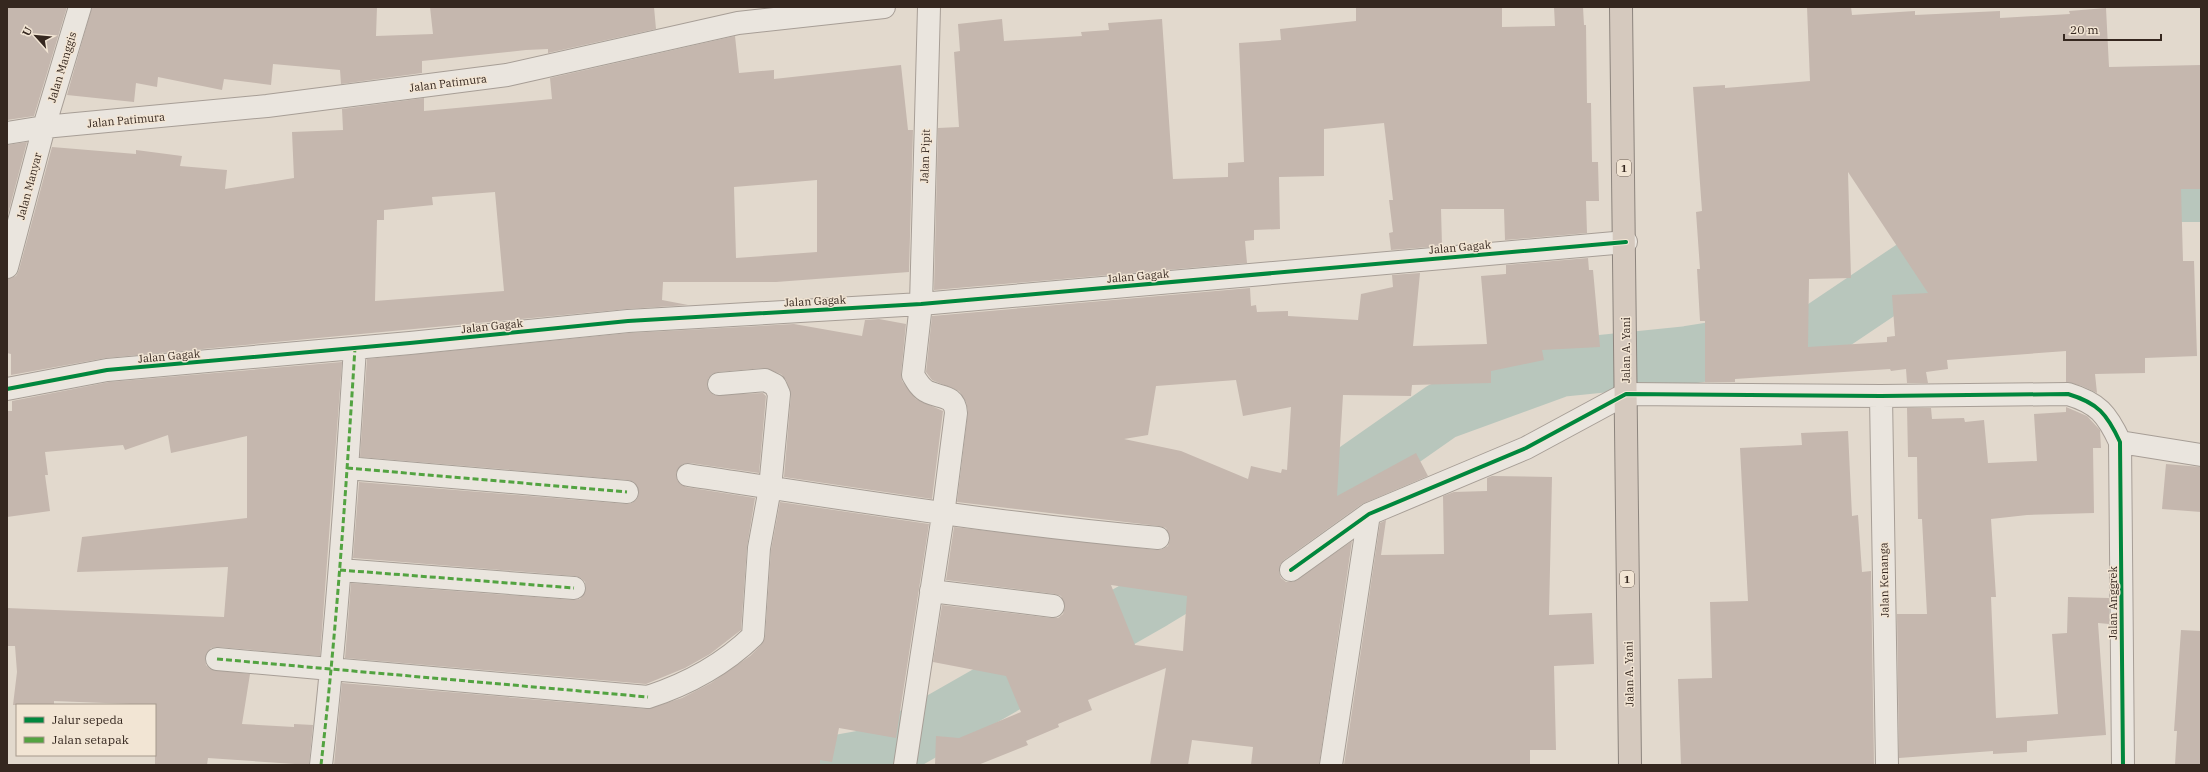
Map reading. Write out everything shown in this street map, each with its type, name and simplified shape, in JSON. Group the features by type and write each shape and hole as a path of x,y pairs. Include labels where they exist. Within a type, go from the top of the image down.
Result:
{"highway":[{"name":"Jalan A. Yani","path":"1621,7 1626,242 1630,765"}],"street":[{"name":"Jalan Manggis","path":"44,127 80,7"},
{"name":"Jalan Patimura","path":"7,133 44,127 268,106 507,75 738,23 884,7"},
{"name":"Jalan Pipit","path":"906,763 943,515 956,405 951,399 927,392 918,384 914,375 921,304 929,7"},
{"name":"Jalan Manyar","path":"7,267 44,127"},
{"name":"Jalan Gagak","path":"7,389 107,370 355,348 628,320 921,304 1626,242"},
{"path":"321,765 332,669 355,348"},
{"path":"217,659 648,697 678,687 732,655 753,636 759,548 770,488 780,394 775,385 765,380 719,384"},
{"path":"1290,570 1369,514 1526,448 1626,391 1881,396 2068,394 2086,400 2097,407 2113,426 2120,442 2201,455"},
{"name":"Jalan Kenanga","path":"1881,396 1887,765"},
{"name":"Jalan Anggrek","path":"2120,442 2123,765"},
{"path":"347,468 627,492"},
{"path":"688,475 943,515 1055,529 1158,538"},
{"path":"1331,765 1369,514"},
{"path":"340,570 574,588"},
{"path":"931,591 1053,606"}],"building":[{"path":"7,7 67,7 34,116 7,120"},
{"path":"92,7 377,7 376,36 433,34 430,7 654,7 656,29 548,53 548,49 526,50 422,61 422,73 341,84 340,70 273,64 271,85 224,79 222,90 158,77 157,87 136,83 134,102 67,95"},
{"path":"1356,7 1502,7 1502,27 1555,26 1554,7 1583,7 1584,25 1586,25 1587,103 1591,103 1592,162 1598,162 1599,201 1586,201 1587,233 1505,240 1504,209 1441,209 1442,246 1391,250 1389,233 1393,232 1389,200 1393,200 1384,123 1324,129 1324,176 1279,177 1280,229 1254,230 1254,240 1245,241 1247,263 934,290 938,128 959,127 954,52 960,51 958,24 1002,19 1004,41 1082,36 1081,32 1109,30 1108,23 1162,19 1173,179 1228,177 1228,163 1244,162 1239,43 1281,40 1280,29 1356,21"},
{"path":"1807,7 1851,7 1852,15 1915,11 1915,15 2000,11 2000,18 2070,14 2069,11 2106,8 2109,67 2201,65 2201,189 2181,189 2183,261 2194,261 2197,356 2145,358 2145,373 2095,374 2097,393 2082,386 2066,382 2066,351 1947,360 1948,369 1926,372 1928,383 1907,383 1906,369 1735,379 1735,382 1705,382 1705,321 1700,321 1697,269 1700,269 1696,212 1702,211 1693,87 1725,85 1725,88 1810,81","holes":["1848,172 1928,293 1892,295 1895,336 1887,337 1887,342 1808,347 1809,279 1851,278"]},
{"path":"735,36 739,73 774,70 774,79 901,65 908,130 913,130 909,272 776,282 663,282 662,300 688,305 627,309 106,358 11,375 11,354 7,353 7,279 16,276 19,270 52,147 136,154 136,150 182,156 180,166 227,170 225,189 294,178 292,132 343,130 342,109 424,98 424,111 552,99 550,78","holes":["817,180 817,252 736,258 734,187","495,192 504,291 375,301 377,220 384,220 384,210 433,205 432,197"]},
{"path":"27,142 7,218 7,145"},
{"path":"1588,258 1589,270 1593,270 1600,347 1542,350 1544,360 1491,371 1491,383 1412,385 1411,396 1343,395 1337,496 1416,453 1428,476 1362,504 1284,560 1280,565 1279,572 1281,578 1286,582 1293,582 1352,541 1319,765 1251,765 1253,747 1192,740 1188,765 1150,765 1166,668 1088,700 1092,710 1058,724 1059,727 1026,741 1028,745 978,765 935,765 936,736 959,738 1021,712 1006,676 933,662 942,605 1051,618 1058,618 1063,614 1065,607 1061,596 1055,594 946,580 954,527 1157,550 1168,546 1170,539 1166,528 1159,526 957,502 968,411 966,402 959,391 932,380 926,372 932,316 1250,288 1251,306 1256,305 1257,312 1288,311 1288,316 1358,320 1361,294 1393,287 1392,275 1420,273 1413,346 1487,344 1481,276 1506,274 1506,265","holes":["1236,380 1243,416 1291,407 1287,470 1282,469 1281,473 1251,466 1248,479 1181,451 1124,439 1148,435 1156,386","1111,585 1187,596 1183,651 1135,645"]},
{"path":"879,319 906,324 901,374 902,381 916,399 943,411 932,499 784,477 791,395 786,380 781,374 764,368 718,372 712,374 708,379 707,385 709,391 714,395 763,393 766,396 759,473 690,463 683,464 676,473 677,480 686,487 755,498 747,547 741,630 710,654 685,668 646,684 345,658 351,583 573,600 580,599 586,589 585,582 581,578 575,576 353,558 359,482 626,504 632,503 637,499 639,493 634,482 628,480 360,457 367,359 629,333 794,324 862,336 865,320"},
{"path":"342,362 320,656 218,647 211,648 205,658 206,665 210,669 250,674 242,724 294,727 294,724 313,725 309,765 208,758 207,765 155,765 156,704 54,701 54,704 13,705 17,672 15,646 7,646 7,608 224,617 228,567 77,572 82,537 247,518 247,436 171,453 168,435 125,450 123,445 45,452 48,475 45,475 50,511 7,517 7,411 12,411 12,401 109,382"},
{"path":"2066,407 2087,416 2100,430 2101,448 2093,448 2094,513 2027,515 1991,519 1996,597 1991,597 1996,718 2058,714 2052,634 2067,633 2068,597 2109,598 2109,624 2098,623 2106,735 2027,741 2027,752 1993,754 1993,751 1899,758 1897,614 1927,614 1922,519 1918,519 1917,457 1908,457 1907,408 1931,408 1932,419 1964,418 1965,422 1984,420 1988,463 2037,461 2034,414 2066,412"},
{"path":"1848,431 1852,516 1858,515 1862,572 1871,571 1874,765 1681,765 1678,679 1712,678 1710,602 1748,601 1740,448 1802,445 1801,433"},
{"path":"2166,464 2201,467 2201,512 2162,509"},
{"path":"1492,476 1552,477 1549,615 1592,613 1594,664 1554,666 1556,750 1530,750 1530,765 1344,765 1380,523 1386,520 1381,555 1444,554 1443,496 1454,492 1487,491 1487,478"},
{"path":"780,502 929,524 896,738 839,728 832,762 820,760 820,765 334,765 342,683 647,709 682,698 711,683 750,656 761,645 765,637 771,550"},
{"path":"2181,630 2201,631 2201,765 2175,765 2177,731 2174,731"}],"waterway":[{"path":"2102,193 2201,193"},
{"path":"831,765 887,755 906,741 1153,600 1292,516 1442,411 1560,368 1688,355 1814,335 1951,243 1981,229"}],"marked path":[{"path":"321,765 345,505 355,348"},
{"path":"347,468 627,492"},
{"path":"340,570 574,588"},
{"path":"217,659 648,697"}],"cycle path":[{"path":"7,389 107,370 410,343 628,321 921,304 1626,242"},
{"path":"1291,570 1369,514 1526,448 1626,394 1881,396 2068,394 2087,401 2100,411 2111,424 2120,442 2123,765"}]}
